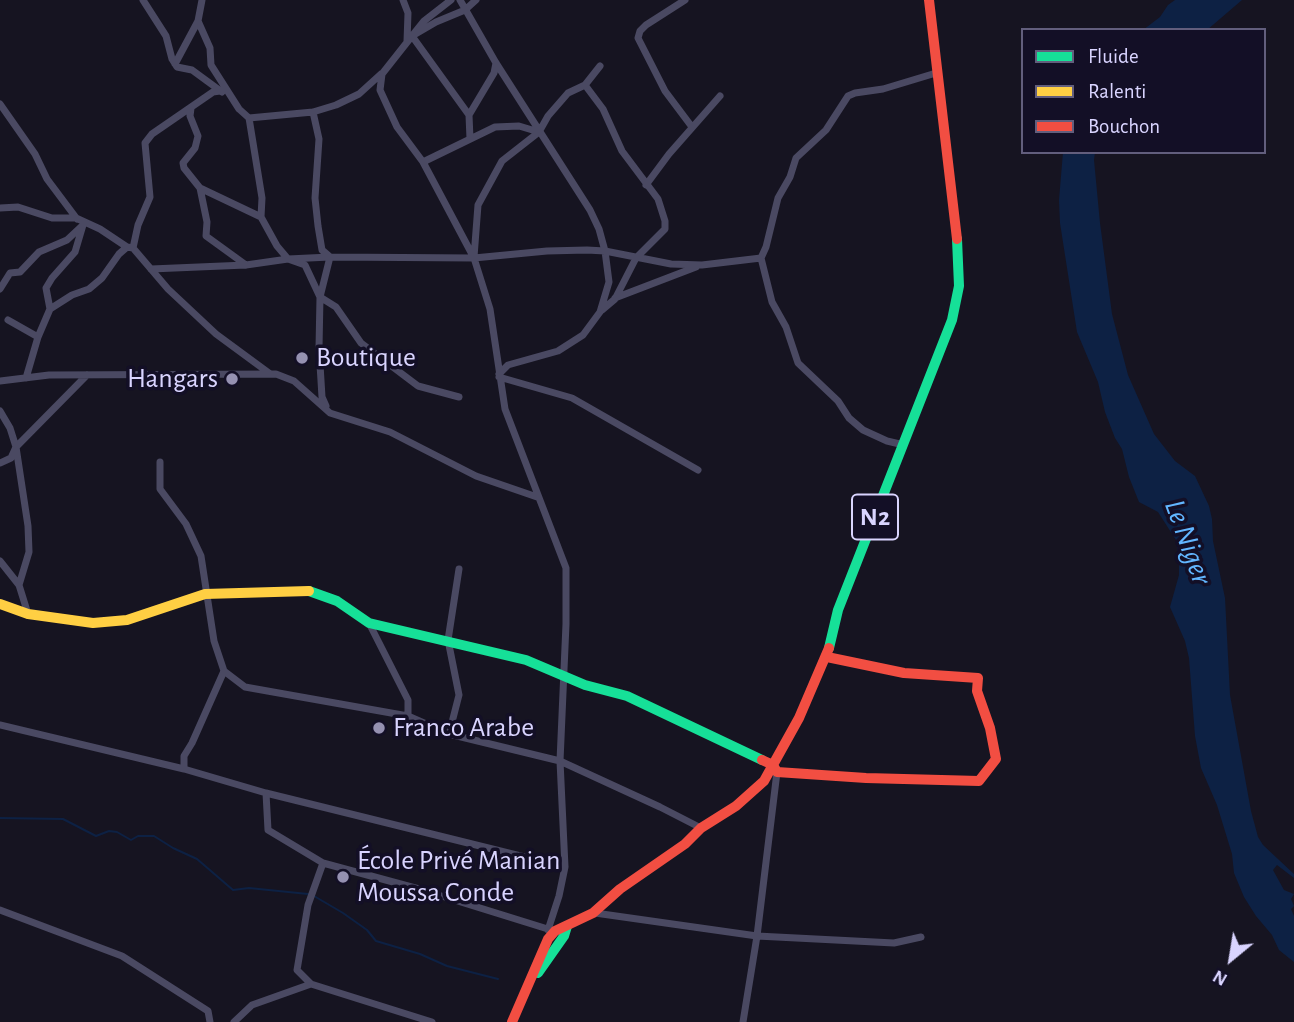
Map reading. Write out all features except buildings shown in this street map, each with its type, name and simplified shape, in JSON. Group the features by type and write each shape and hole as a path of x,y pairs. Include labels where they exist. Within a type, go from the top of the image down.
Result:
{"main road":[{"name":"N2","path":"558,931 593,913 620,889 685,844 701,828 742,801 764,780 775,768 827,657 838,610 952,320 960,286 957,237 929,0"},
{"path":"0,604 28,614 77,619 93,624 127,620 205,594 305,590 337,601 369,622 526,660 585,685 627,696 775,768 866,778 979,781 996,759 990,728 977,691 978,678 904,673 827,657"},
{"path":"512,1022 548,939 558,931"}],"street":[{"path":"144,0 166,36 175,64 184,70 192,70 220,91 230,95"},
{"path":"175,64 198,21 202,0"},
{"path":"403,0 408,13 407,46"},
{"path":"249,118 313,111 359,94 382,74 407,46 424,21 451,0"},
{"path":"460,0 496,63 590,210 599,229 609,282 600,312"},
{"path":"412,36 465,10 476,0"},
{"path":"685,0 646,25 640,30 638,38 665,91 692,127"},
{"path":"198,21 210,48 211,65 249,118 262,198 261,217 268,233 288,259 305,265 320,297 336,307 361,343 405,379 418,386 459,397"},
{"path":"412,36 468,114 470,139"},
{"path":"468,114 494,73 496,63"},
{"path":"474,258 478,205 502,161 539,132 548,116 568,93 585,85 600,66"},
{"path":"904,445 863,430 849,418 838,401 798,363 786,327 772,302 761,258 778,198 790,177 796,158 826,130 848,96 936,73"},
{"path":"267,793 268,830 323,863 558,931 559,896 565,867 560,761 566,568 505,409 490,309 474,258 423,162 397,127 384,103 380,90 382,74"},
{"path":"585,85 603,108 622,151 658,199 665,229 636,258 615,299"},
{"path":"50,309 72,295 89,289 102,278 119,254 130,248 150,197 145,143 152,134 213,92 220,91"},
{"path":"646,185 720,96"},
{"path":"0,104 35,154 47,178 83,225"},
{"path":"191,108 190,116 198,136 195,148 183,163 184,168 200,188 261,217"},
{"path":"313,111 319,139 315,198 318,226 322,250 330,257"},
{"path":"423,162 495,127 519,126 539,132"},
{"path":"200,188 207,222 206,236 246,265"},
{"path":"0,208 18,207 52,218 76,218 100,229 130,248 168,289 216,334 270,373 294,381 330,413 390,432 476,476 537,497"},
{"path":"0,289 10,273 20,272 39,252 67,240 83,225"},
{"path":"26,378 38,337 50,309 46,288 75,252 83,225"},
{"path":"151,269 246,265 330,257 474,258 547,251 605,251 671,264 702,265 761,258"},
{"path":"330,257 320,297 320,382 322,397 330,413"},
{"path":"499,376 508,365 558,351 583,335 600,312 615,299 702,265"},
{"path":"8,320 38,337"},
{"path":"0,381 87,375 270,373"},
{"path":"0,463 11,458 16,447 87,375"},
{"path":"499,376 572,398 698,470"},
{"path":"0,411 10,428 16,447 28,526 29,552 19,585"},
{"path":"160,462 160,489 186,524 201,556 214,641 224,670 245,687 408,716 449,734 560,761 701,828"},
{"path":"0,561 19,585 28,614"},
{"path":"449,734 459,695 448,640 459,569"},
{"path":"369,622 408,700 408,716"},
{"path":"184,769 184,756 224,670"},
{"path":"0,725 184,769 267,793 565,867"},
{"path":"743,1022 757,936 775,768"},
{"path":"323,863 312,888 297,970 311,984 432,1022"},
{"path":"0,910 122,956 208,1011 210,1022"},
{"path":"593,913 757,936 894,943 921,937"},
{"path":"234,1022 252,1005 311,984"}],"water":[{"path":"1175,0 1242,0 1209,28 1146,28 1160,17"},
{"name":"Le Niger","path":"1063,154 1095,154 1100,223 1112,314 1128,375 1154,434 1175,461 1195,476 1209,506 1225,598 1230,695 1251,811 1263,845 1294,874 1294,878 1277,865 1273,870 1284,890 1294,894 1291,899 1294,906 1291,909 1294,916 1294,962 1279,950 1272,935 1244,897 1234,873 1232,854 1217,805 1201,768 1195,736 1189,658 1185,641 1170,607 1179,575 1176,540 1158,512 1139,502 1122,449 1105,412 1098,382 1077,332 1060,223"}],"waterway":[{"path":"0,818 63,819 96,836 109,831 117,832 131,840 138,836 154,836 197,859 233,890 249,888 308,894"},
{"path":"314,896 367,930 376,941 420,954 447,966 498,979"}],"traffic: fast":[{"path":"829,648 838,610 952,320 959,286 957,239"},
{"path":"309,591 337,601 369,623 526,660 585,685 627,696 762,760"},
{"path":"538,973 564,936 567,926"}],"traffic: slow":[{"path":"0,604 28,614 93,623 127,620 205,594 309,591"}],"traffic: jam":[{"path":"929,0 957,239"},
{"path":"512,1022 548,939 555,931 593,913 620,889 685,844 701,828 736,806 764,781 799,718 829,648"},
{"path":"762,760 773,765 777,772 979,781 996,759 990,728 977,691 978,678 904,673 827,657"}],"place":[{"name":"Boutique","path":"302,358"},
{"name":"Hangars","path":"232,379"},
{"name":"Franco Arabe","path":"379,728"},
{"name":"École Privé Manian Moussa Conde","path":"343,877"}]}
